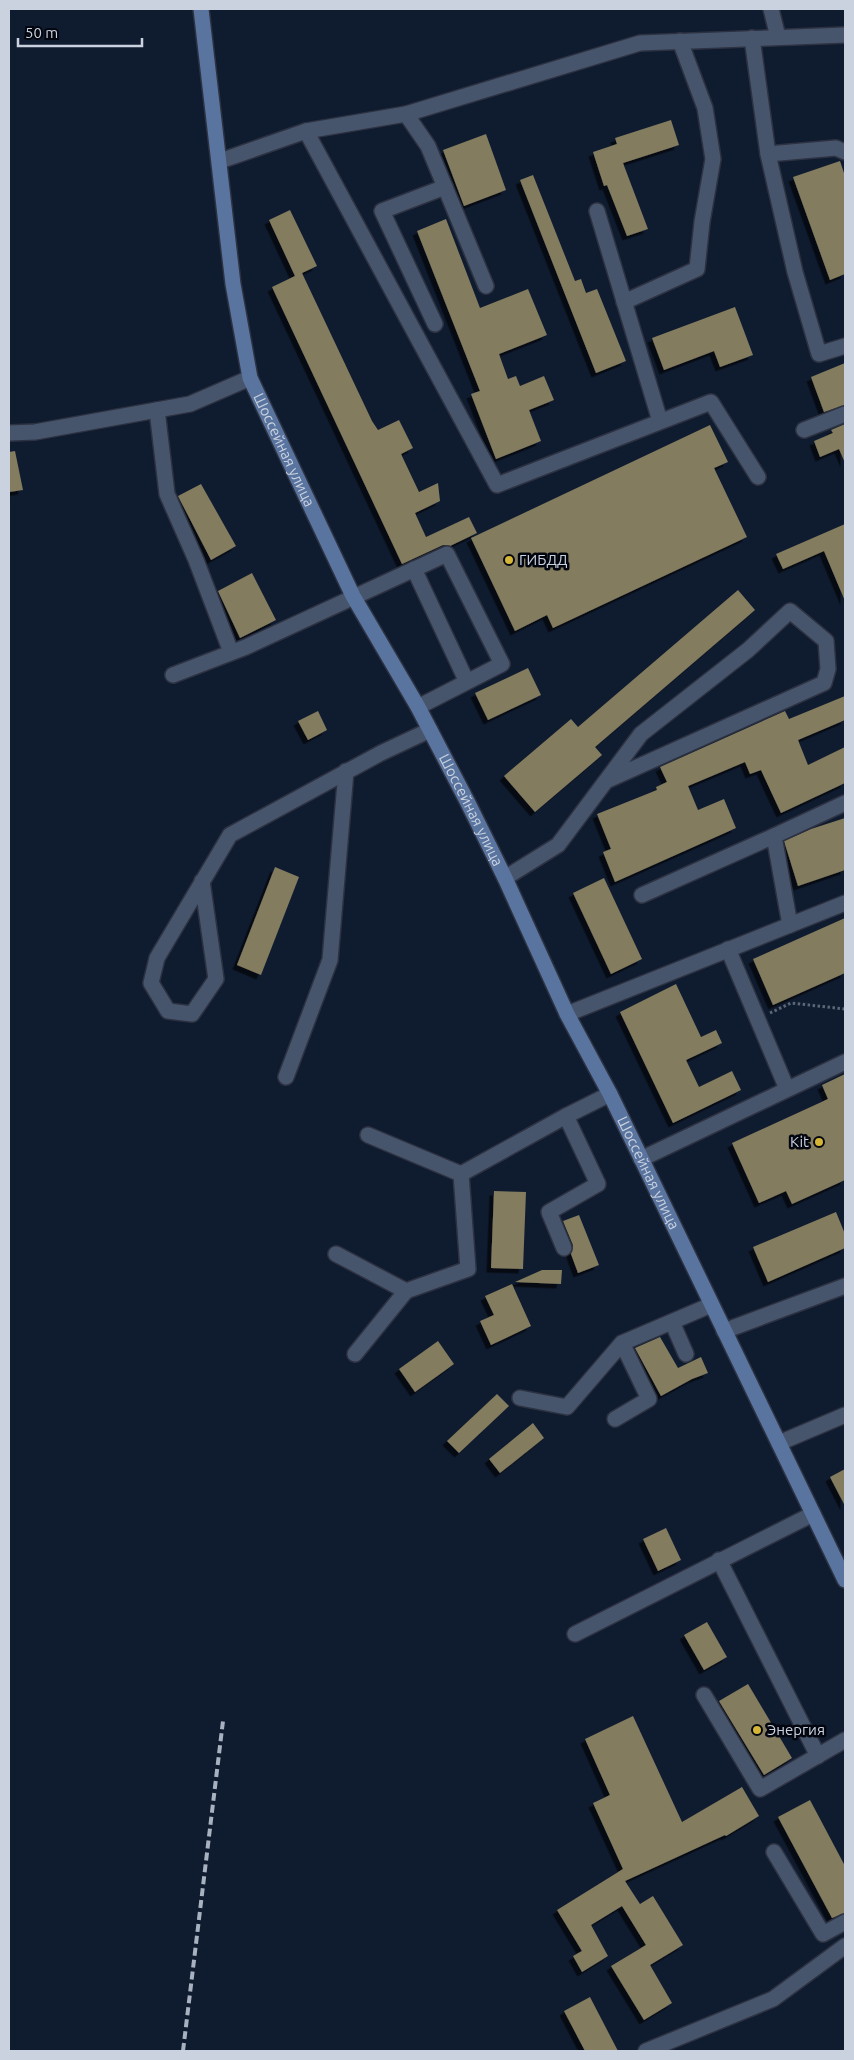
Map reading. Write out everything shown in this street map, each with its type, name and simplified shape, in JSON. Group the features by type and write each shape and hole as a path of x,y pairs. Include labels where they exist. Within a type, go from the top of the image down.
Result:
{"main road":[{"name":"Шоссейная улица","path":"201,9 233,284 250,378 353,596 418,706 505,878 567,1014 610,1094 844,1575"}],"lane":[{"path":"770,9 778,38"},
{"path":"220,161 306,131 406,114 640,43 845,35"},
{"path":"752,38 768,154 795,272 819,354 845,346"},
{"path":"624,302 697,269 702,222 713,158 705,108 680,41"},
{"path":"406,114 428,146 486,286"},
{"path":"306,131 496,485 711,402 758,476"},
{"path":"768,154 836,148 845,152"},
{"path":"435,324 382,212 444,187"},
{"path":"597,211 660,422"},
{"path":"9,433 35,432 190,404 250,378"},
{"path":"157,410 167,494 196,560 231,652"},
{"path":"804,430 845,414"},
{"path":"173,675 231,652 447,554 502,664 466,680 418,706"},
{"path":"414,569 466,680"},
{"path":"505,878 558,845 641,734 748,650 790,611 826,641 828,669 824,684 606,781"},
{"path":"202,881 216,979 192,1014 168,1011 151,983 157,958 202,881 230,835 346,771 430,730"},
{"path":"286,1077 330,960 346,771"},
{"path":"642,895 845,803"},
{"path":"774,836 790,925"},
{"path":"567,1014 845,903"},
{"path":"728,949 787,1089"},
{"path":"641,1159 845,1062"},
{"path":"461,1174 610,1094"},
{"path":"564,1248 549,1212 598,1184 566,1116"},
{"path":"368,1135 461,1174"},
{"path":"355,1354 406,1291 468,1269 461,1174"},
{"path":"336,1254 406,1291"},
{"path":"724,1331 845,1286"},
{"path":"520,1398 568,1407 622,1343 711,1305"},
{"path":"672,1322 686,1354"},
{"path":"615,1419 649,1400 622,1343"},
{"path":"779,1443 845,1415"},
{"path":"575,1634 719,1560 814,1514"},
{"path":"719,1560 818,1756"},
{"path":"704,1695 760,1789 845,1740"},
{"path":"774,1852 823,1934 845,1922"},
{"path":"646,2051 773,1999 845,1946"}],"path":[{"path":"758,1019 791,1003 845,1009"}],"building":[{"path":"671,120 679,145 623,163 648,229 627,236 607,185 604,186 593,152 617,144 615,138"},
{"path":"486,134 506,190 464,206 443,150"},
{"path":"840,161 845,176 845,274 830,280 793,177"},
{"path":"533,175 575,281 581,279 586,293 597,289 626,361 596,373 520,180"},
{"path":"290,210 317,266 302,273 372,421 378,430 399,420 413,448 401,454 419,492 438,483 440,501 415,513 426,537 469,517 477,533 450,546 443,545 402,564 272,287 295,276 269,220"},
{"path":"446,219 480,308 528,289 547,335 499,354 508,379 516,376 520,386 544,376 554,400 529,410 541,441 496,459 471,394 480,391 417,231"},
{"path":"735,307 753,355 720,367 714,351 664,370 652,338"},
{"path":"845,363 845,405 824,412 811,377"},
{"path":"845,424 845,463 839,449 820,457 814,441 833,433 831,430"},
{"path":"710,425 728,462 714,468 747,537 553,628 547,615 515,631 471,538"},
{"path":"15,451 23,490 9,492 9,452"},
{"path":"201,484 236,546 211,560 178,496"},
{"path":"845,524 845,601 824,551 783,569 776,554"},
{"path":"252,573 276,620 240,638 218,591"},
{"path":"738,590 755,610 595,747 602,755 535,812 504,776 571,719 578,727"},
{"path":"528,668 541,695 488,720 475,693"},
{"path":"845,696 845,720 798,740 808,765 845,747 845,783 781,813 761,770 750,774 745,762 688,786 698,810 724,799 736,828 615,882 603,852 611,849 597,814 657,790 656,787 667,782 660,767 785,711 789,719"},
{"path":"318,711 327,730 308,740 298,721"},
{"path":"845,818 845,870 798,886 784,841 811,829"},
{"path":"275,867 299,877 261,975 237,965"},
{"path":"604,878 642,959 611,974 573,893"},
{"path":"845,918 845,973 773,1005 753,959"},
{"path":"676,984 701,1037 716,1030 722,1043 686,1060 699,1087 732,1071 741,1090 673,1123 620,1012"},
{"path":"845,1074 845,1180 792,1204 786,1191 759,1203 732,1143 828,1099 822,1085"},
{"path":"494,1191 526,1192 523,1269 491,1268"},
{"path":"836,1212 845,1234 845,1248 768,1282 753,1247"},
{"path":"579,1215 599,1265 578,1273 571,1254 573,1245 563,1221"},
{"path":"542,1270 562,1270 561,1284 515,1282"},
{"path":"512,1284 531,1326 491,1345 480,1321 494,1315 485,1296"},
{"path":"660,1337 678,1368 701,1357 708,1373 692,1379 661,1396 635,1348"},
{"path":"438,1341 454,1364 415,1392 399,1369"},
{"path":"497,1394 509,1406 459,1453 447,1441"},
{"path":"533,1423 544,1438 500,1473 489,1459"},
{"path":"845,1469 845,1506 830,1477"},
{"path":"666,1528 681,1560 658,1571 643,1539"},
{"path":"707,1622 727,1657 704,1670 684,1635"},
{"path":"748,1684 792,1758 764,1775 719,1701"},
{"path":"633,1716 682,1822 742,1787 759,1816 726,1836 625,1881 640,1904 653,1896 683,1945 650,1965 672,2003 644,2020 611,1966 646,1945 622,1906 591,1925 608,1956 582,1972 573,1956 582,1951 557,1910 623,1869 593,1803 610,1795 585,1739"},
{"path":"810,1800 845,1866 845,1913 832,1918 778,1817"},
{"path":"590,1997 618,2051 585,2051 564,2011"}],"railway":[{"path":"183,2051 223,1721"}],"place":[{"name":"ГИБДД","path":"509,560"},
{"name":"Kit","path":"819,1142"},
{"name":"Энергия","path":"757,1730"}]}
